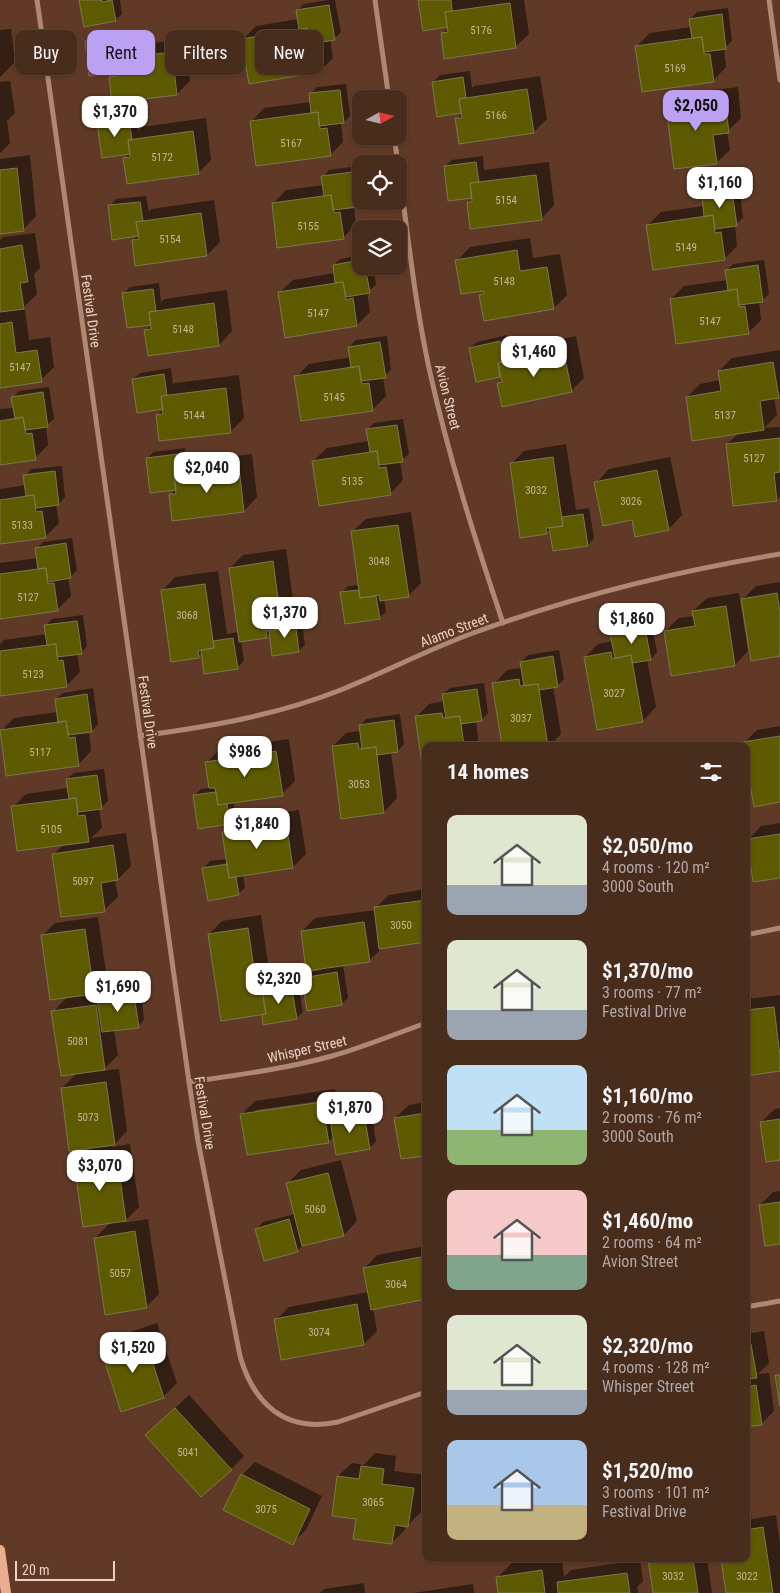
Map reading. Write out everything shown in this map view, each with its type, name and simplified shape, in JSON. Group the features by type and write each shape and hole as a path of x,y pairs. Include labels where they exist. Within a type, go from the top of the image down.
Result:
{"main road":[{"path":"0,1550 6,1593"}],"street":[{"name":"Festival Drive","path":"37,0 189,1082 198,1141 244,1372 251,1388 262,1401 287,1420 299,1424 338,1422 422,1393"},
{"path":"375,0 388,90"},
{"path":"769,0 780,80"},
{"name":"Avion Street","path":"405,210 420,322 429,368 454,470 502,623"},
{"name":"Alamo Street","path":"140,736 217,724 291,707 338,691 444,645 502,623 580,599 662,577 780,554"},
{"path":"750,934 780,928"},
{"name":"Whisper Street","path":"189,1082 280,1068 332,1056 422,1024"},
{"path":"750,1306 780,1301"}],"building":[{"path":"79,0 102,0 102,2 112,0 116,21 84,27"},
{"path":"418,0 451,0 452,11 445,12 447,27 423,31"},
{"path":"510,3 516,48 444,59 441,33 448,32 445,12"},
{"path":"329,5 335,40 323,42 323,30 307,30 307,28 299,30 296,10"},
{"path":"722,14 726,49 704,52 702,37 692,38 689,19"},
{"path":"255,37 255,75 303,75 249,84 245,62 245,38"},
{"path":"702,37 704,54 710,54 714,82 642,92 635,46"},
{"path":"85,41 87,41 87,58"},
{"path":"165,53 165,75 175,75 177,95 112,103 109,77 116,75 155,75 155,54"},
{"path":"463,77 466,98 459,99 461,113 437,117 432,82"},
{"path":"527,89 534,133 459,144 455,118 462,118 459,99"},
{"path":"340,90 344,123 319,126 318,112 311,113 309,93"},
{"path":"725,100 729,133 713,135 717,164 674,169 666,107"},
{"path":"318,112 320,129 327,128 331,156 256,166 250,121"},
{"path":"129,119 132,140 128,140 130,154 102,158 97,123"},
{"path":"193,131 199,174 127,184 123,158 130,157 128,140"},
{"path":"476,162 479,182 470,183 472,198 448,201 444,166"},
{"path":"17,168 24,231 0,234 0,170"},
{"path":"352,172 352,208 333,210 331,195 324,196 321,176"},
{"path":"536,175 542,220 470,229 467,202 472,202 470,183"},
{"path":"732,191 737,226 715,229 713,215 704,217 702,195"},
{"path":"331,195 334,213 340,212 344,239 277,248 272,203"},
{"path":"140,202 143,221 136,222 138,236 112,240 108,205"},
{"path":"201,213 207,256 135,266 132,240 139,239 136,222"},
{"path":"713,215 715,233 721,232 725,260 653,270 646,225"},
{"path":"22,245 28,282 20,283 24,309 0,312 0,249"},
{"path":"517,250 520,271 547,267 554,309 484,321 479,295 484,294 484,291 461,294 455,260"},
{"path":"352,262 352,275 367,275 370,293 346,297 343,282 335,283 333,265"},
{"path":"758,265 763,302 739,305 737,289 728,291 725,270"},
{"path":"343,282 346,300 353,298 357,326 285,338 278,292"},
{"path":"153,289 156,311 149,312 151,325 127,328 122,293"},
{"path":"737,289 739,307 745,306 749,334 676,344 670,299"},
{"path":"214,303 219,346 148,356 144,330 151,329 149,312"},
{"path":"12,322 16,353 37,350 42,382 0,388 0,324"},
{"path":"500,341 505,361 498,363 500,377 476,382 469,348"},
{"path":"380,342 386,378 361,381 359,366 351,368 348,347"},
{"path":"563,349 572,392 502,407 497,383 502,382 498,363"},
{"path":"773,362 779,398 760,401 764,430 692,441 686,397 721,391 718,371"},
{"path":"359,366 362,384 369,383 373,411 301,421 294,376"},
{"path":"164,374 167,395 161,396 163,409 137,413 132,379"},
{"path":"226,388 231,433 159,441 156,415 163,414 161,396"},
{"path":"43,392 48,427 25,430 23,417 15,419 11,397"},
{"path":"23,417 26,434 32,433 36,460 0,465 0,421"},
{"path":"397,425 403,462 379,465 377,451 370,452 366,429"},
{"path":"780,438 780,472 774,473 777,501 733,506 726,444"},
{"path":"377,451 379,468 386,467 391,495 319,506 312,461"},
{"path":"178,454 181,473 174,474 176,490 150,493 146,458"},
{"path":"553,457 563,526 546,528 547,534 520,538 510,463"},
{"path":"239,467 244,512 172,521 169,494 176,494 174,474"},
{"path":"657,470 669,530 635,537 632,520 603,526 594,482"},
{"path":"55,471 59,505 36,508 34,495 26,496 23,475"},
{"path":"34,495 36,512 42,511 46,538 0,544 0,500"},
{"path":"583,514 588,546 553,551 549,528 563,526 562,517"},
{"path":"398,525 409,597 380,601 379,595 360,598 351,531"},
{"path":"66,543 71,578 48,582 46,568 38,569 35,548"},
{"path":"273,561 282,629 266,631 267,638 239,642 229,568"},
{"path":"46,568 48,584 54,583 58,611 0,619 0,574"},
{"path":"205,584 214,648 198,651 199,658 171,662 161,590"},
{"path":"359,590 360,598 376,596 380,619 345,624 340,592"},
{"path":"777,593 780,612 780,656 751,661 741,599"},
{"path":"726,606 735,666 671,676 664,631 695,626 692,611"},
{"path":"295,620 299,652 272,656 269,631 282,629 282,622"},
{"path":"77,621 82,654 57,657 56,644 47,645 44,625"},
{"path":"645,628 651,660 632,663 631,655 615,658 610,634"},
{"path":"233,638 238,669 204,674 201,650 214,648 213,641"},
{"path":"56,644 58,661 63,660 67,687 0,696 0,651"},
{"path":"611,652 612,659 631,655 643,722 597,730 584,657"},
{"path":"553,656 558,687 539,690 538,684 524,686 520,662"},
{"path":"519,679 520,686 538,684 547,742 501,742 492,683"},
{"path":"477,689 482,721 461,724 460,716 446,718 442,694"},
{"path":"87,694 92,732 68,735 66,721 58,723 55,699"},
{"path":"442,713 443,718 460,716 463,742 422,742 422,764 415,716"},
{"path":"394,720 398,752 377,755 376,747 362,749 359,725"},
{"path":"66,721 69,738 75,737 79,766 6,776 0,730"},
{"path":"780,736 780,802 754,807 750,785 750,742 743,742"},
{"path":"358,743 359,749 376,747 384,813 341,819 332,746"},
{"path":"276,751 283,796 218,805 215,788 209,788 205,762"},
{"path":"97,775 102,809 78,812 76,798 69,799 66,779"},
{"path":"216,792 218,805 227,804 230,824 198,829 193,795"},
{"path":"76,798 78,816 85,815 89,842 17,851 11,806"},
{"path":"286,822 293,868 229,878 222,832"},
{"path":"780,834 780,878 753,882 750,860 750,839"},
{"path":"113,845 118,880 101,883 105,912 61,917 52,854"},
{"path":"227,864 229,878 236,877 239,895 208,901 202,868"},
{"path":"422,901 422,943 379,949 374,907"},
{"path":"364,922 370,962 306,971 301,931"},
{"path":"248,928 257,989 262,989 266,1014 221,1021 208,934"},
{"path":"85,929 94,994 50,1000 41,935"},
{"path":"337,972 342,1005 307,1011 302,978"},
{"path":"291,984 297,1019 263,1025 262,1015 266,1014 262,989"},
{"path":"134,994 139,1028 102,1032 97,999"},
{"path":"96,1005 105,1070 61,1076 51,1011"},
{"path":"774,1007 780,1071 750,1075 750,1010"},
{"path":"106,1082 115,1145 69,1151 61,1088"},
{"path":"322,1102 329,1143 247,1155 240,1114"},
{"path":"364,1114 370,1149 336,1155 330,1120"},
{"path":"422,1114 422,1156 401,1159 394,1118"},
{"path":"780,1119 780,1160 766,1162 760,1122"},
{"path":"117,1157 126,1221 83,1227 74,1163"},
{"path":"328,1173 344,1236 302,1246 286,1183"},
{"path":"780,1202 780,1244 765,1246 759,1205"},
{"path":"289,1219 298,1252 264,1261 255,1229"},
{"path":"135,1231 147,1308 105,1315 94,1238"},
{"path":"422,1257 422,1300 371,1310 363,1268"},
{"path":"357,1304 364,1345 281,1360 274,1319"},
{"path":"144,1336 164,1398 121,1412 101,1350"},
{"path":"751,1344 757,1378 750,1379"},
{"path":"775,1375 780,1375 780,1406"},
{"path":"756,1385 762,1425 750,1426 750,1386"},
{"path":"175,1408 232,1470 201,1497 145,1435"},
{"path":"361,1466 384,1469 382,1484 414,1488 408,1527 395,1525 392,1544 353,1539 356,1519 332,1516 337,1476 359,1479"},
{"path":"241,1474 310,1509 293,1545 223,1510"},
{"path":"763,1527 773,1593 726,1593 721,1562 750,1562 750,1529"},
{"path":"648,1562 693,1562 698,1593 653,1593"},
{"path":"542,1570 545,1593 498,1593 496,1577"},
{"path":"627,1573 630,1593 558,1593 557,1582"}]}
